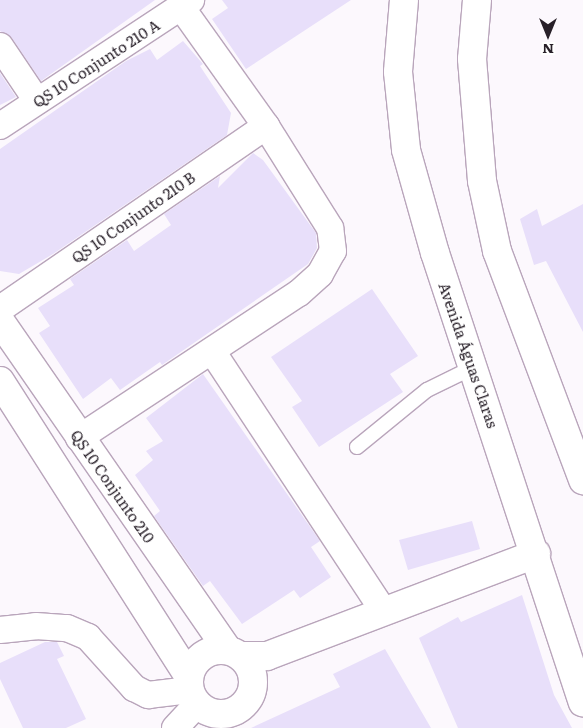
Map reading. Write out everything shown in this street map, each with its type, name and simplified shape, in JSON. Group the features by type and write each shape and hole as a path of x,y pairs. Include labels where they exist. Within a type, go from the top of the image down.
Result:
{"street":[{"name":"Avenida Águas Claras","path":"404,0 398,72 406,150 474,367 583,702"},
{"path":"477,0 472,59 484,190 497,251 583,480"},
{"path":"79,438 299,293 320,274 333,251 330,228 186,4"},
{"name":"QS 10 Conjunto 210 A","path":"0,126 186,4"},
{"path":"0,46 37,101"},
{"name":"QS 10 Conjunto 210 B","path":"0,309 266,126"},
{"name":"QS 10 Conjunto 210","path":"0,321 79,438 235,653"},
{"path":"212,351 383,610"},
{"path":"0,381 192,690 209,712 239,710 254,684 291,647"},
{"path":"175,728 192,690 203,654 235,653 268,656 383,610 536,554"},
{"path":"0,630 36,626 67,628 88,637 134,688 148,695 192,690"},
{"path":"235,653 252,669 254,684"}],"lane":[{"path":"358,447 427,390 474,367"}],"building":[{"path":"0,0 155,0 41,81 12,38 0,31"},
{"path":"222,0 351,0 246,69 212,19 228,8"},
{"path":"183,41 203,64 200,66 231,113 227,135 53,254 19,274 0,271 0,149 126,61 150,49 157,60"},
{"path":"0,73 16,97 0,105"},
{"path":"253,153 263,160 316,233 317,248 308,264 162,365 160,362 120,390 111,378 83,399 39,333 50,326 38,308 74,285 70,279 127,240 134,251 171,225 164,214 220,176 218,188"},
{"path":"583,204 583,332 546,261 534,265 520,219 537,209 542,226"},
{"path":"372,289 418,356 390,374 403,392 319,447 292,407 302,401 271,357"},
{"path":"203,374 320,541 311,547 331,577 300,598 294,590 242,624 210,581 203,586 154,516 160,511 135,475 153,460 146,451 163,441 146,418"},
{"path":"472,521 480,549 408,570 399,540"},
{"path":"522,595 554,695 572,728 458,728 419,638 458,617 461,622"},
{"path":"45,642 57,642 64,656 57,659 86,719 66,728 23,728 0,679 0,663"},
{"path":"385,649 431,728 251,728 340,687 333,674"}]}
